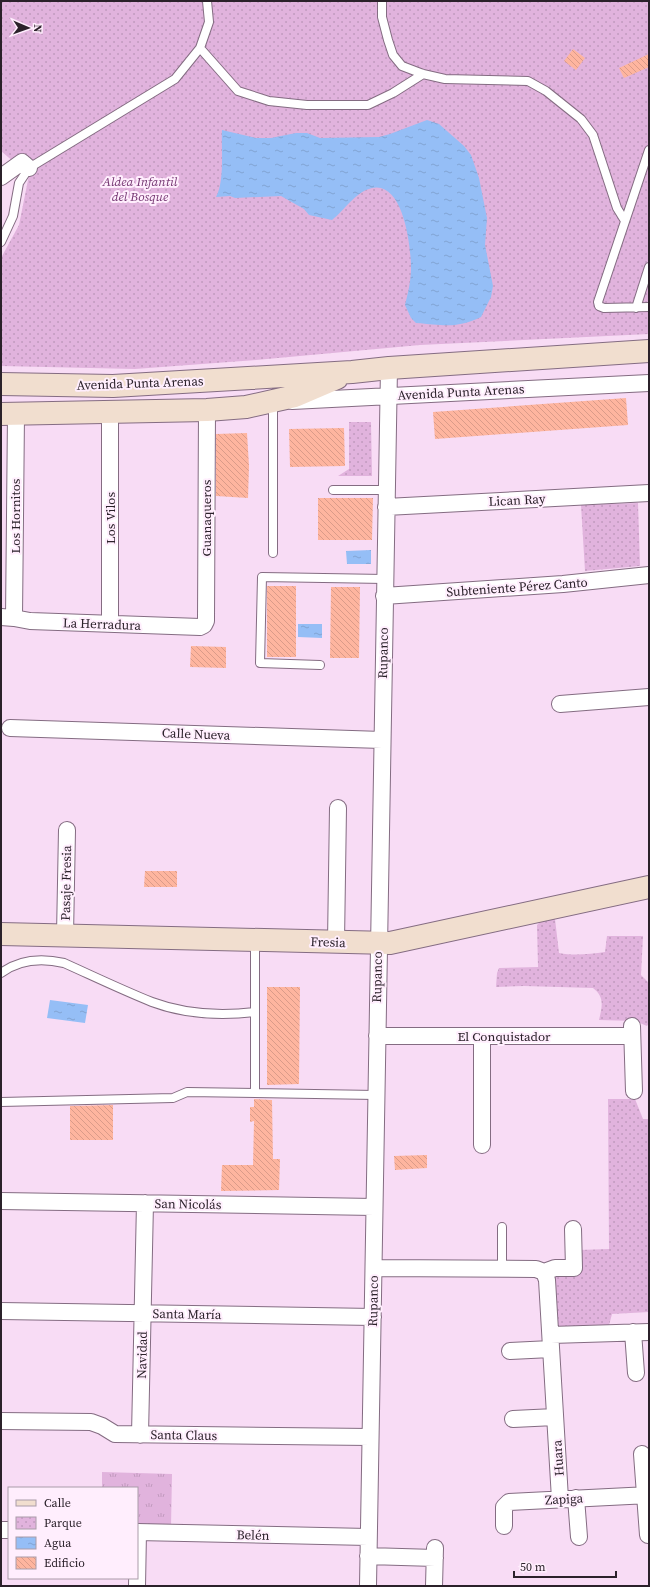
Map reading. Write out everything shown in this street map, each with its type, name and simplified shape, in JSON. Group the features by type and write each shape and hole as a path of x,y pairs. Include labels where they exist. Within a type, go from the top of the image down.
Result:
{"main road":[{"name":"Avenida Punta Arenas","path":"1,384 113,386 352,372 388,368 649,351"},
{"name":"Avenida Punta Arenas","path":"8,414 207,410 246,407 273,402 303,393 352,372"},
{"name":"Fresia","path":"1,934 378,943 402,942 649,887"}],"street":[{"path":"1,177 22,162 29,168"},
{"name":"Rupanco","path":"368,1586 388,368"},
{"name":"Avenida Punta Arenas","path":"273,402 649,383"},
{"name":"Guanaqueros","path":"204,625 206,621 207,410"},
{"name":"Los Vilos","path":"110,412 110,624"},
{"name":"Los Hornitos","path":"7,618 8,414"},
{"name":"Lican Ray","path":"386,507 649,493"},
{"name":"Subteniente Pérez Canto","path":"384,596 570,584 649,575"},
{"name":"La Herradura","path":"7,618 30,621 110,624 200,627 204,625"},
{"path":"560,704 649,697"},
{"name":"Calle Nueva","path":"10,728 382,740"},
{"path":"336,942 338,808"},
{"name":"Pasaje Fresia","path":"65,935 67,830"},
{"name":"El Conquistador","path":"377,1036 482,1036 632,1031 634,1091"},
{"path":"482,1036 482,1145"},
{"name":"San Nicolás","path":"1,1201 374,1207"},
{"name":"Navidad","path":"140,1435 145,1203"},
{"path":"374,1268 536,1269 544,1272 555,1268 574,1268 573,1229"},
{"name":"Huara","path":"544,1272 547,1280 560,1499"},
{"name":"Santa María","path":"1,1311 372,1317"},
{"path":"633,1332 636,1373"},
{"path":"510,1351 551,1342 633,1332 649,1332"},
{"path":"513,1419 555,1417"},
{"name":"Santa Claus","path":"1,1421 91,1422 102,1426 115,1434 370,1437"},
{"path":"642,1454 647,1495 648,1535"},
{"name":"Zapiga","path":"504,1526 504,1507 510,1502 647,1495"},
{"path":"576,1498 579,1537"},
{"name":"Belén","path":"138,1532 368,1537"},
{"path":"368,1556 435,1553 434,1586"}],"lane":[{"path":"1,242 13,216 19,183 29,168 174,78 200,48 209,22 207,1"},
{"path":"382,1 382,17 393,55 402,66 423,74 445,78 528,81 546,91 581,119 593,135 618,208 625,221"},
{"path":"200,48 238,91 269,101 307,105 368,105 393,93 423,74"},
{"path":"649,150 598,302 601,308 649,307"},
{"path":"636,308 649,267"},
{"path":"273,402 273,552"},
{"path":"333,490 386,490"},
{"path":"320,665 260,663 262,577 384,579"},
{"path":"255,940 255,1093"},
{"path":"1,973 12,966 25,962 41,959 53,960 64,963 152,1002 172,1008 211,1014 255,1012"},
{"path":"1,1102 173,1098 187,1092 376,1094"},
{"path":"502,1227 502,1269"}],"green space":[{"name":"Aldea Infantil del Bosque","path":"1,1 649,1 649,334 420,345 135,369 1,366 1,258 19,225 29,175 1,151"},
{"path":"349,422 371,422 372,476 338,476 349,469"},
{"path":"638,503 640,566 585,571 581,505"},
{"path":"553,916 555,919 559,953 576,955 605,952 607,936 643,936 641,975 648,982 649,1023 647,1026 635,1021 599,1020 602,1002 597,991 593,988 524,986 496,987 499,968 538,967 537,925 543,919"},
{"path":"608,1099 635,1099 643,1119 649,1119 649,1312 612,1314 608,1329 560,1331 553,1323 552,1274 579,1250 609,1249"},
{"path":"102,1472 172,1474 171,1527 138,1526 138,1487 102,1487"}],"water":[{"path":"427,120 439,124 464,146 471,155 479,178 487,218 485,245 493,286 491,297 481,317 472,321 457,325 442,325 416,323 411,318 405,305 411,273 411,259 404,218 392,195 383,189 372,188 360,193 332,220 309,215 304,209 281,196 235,198 230,196 216,197 221,182 222,173 222,130 256,138 271,138 296,133 307,133 320,138 379,137"},
{"path":"371,550 371,564 347,564 346,551"},
{"path":"298,624 322,624 322,638 298,637"},
{"path":"50,1000 88,1005 85,1023 47,1018"}],"building":[{"path":"573,49 585,58 576,70 564,61"},
{"path":"649,54 649,67 624,78 619,68"},
{"path":"626,398 628,425 435,439 433,412"},
{"path":"344,428 345,466 290,467 289,429"},
{"path":"247,433 249,466 248,498 216,496 216,434"},
{"path":"318,498 373,498 372,540 318,540"},
{"path":"267,586 296,586 296,657 267,657"},
{"path":"331,587 360,587 359,658 330,658"},
{"path":"191,646 226,647 226,668 190,667"},
{"path":"145,871 177,871 177,887 144,887"},
{"path":"267,987 300,987 299,1084 267,1085"},
{"path":"254,1099 272,1100 273,1159 280,1159 279,1190 221,1191 222,1165 253,1165 254,1121 250,1122 250,1107 254,1107"},
{"path":"113,1105 113,1140 70,1140 70,1106"},
{"path":"427,1155 427,1168 395,1170 394,1156"}]}
